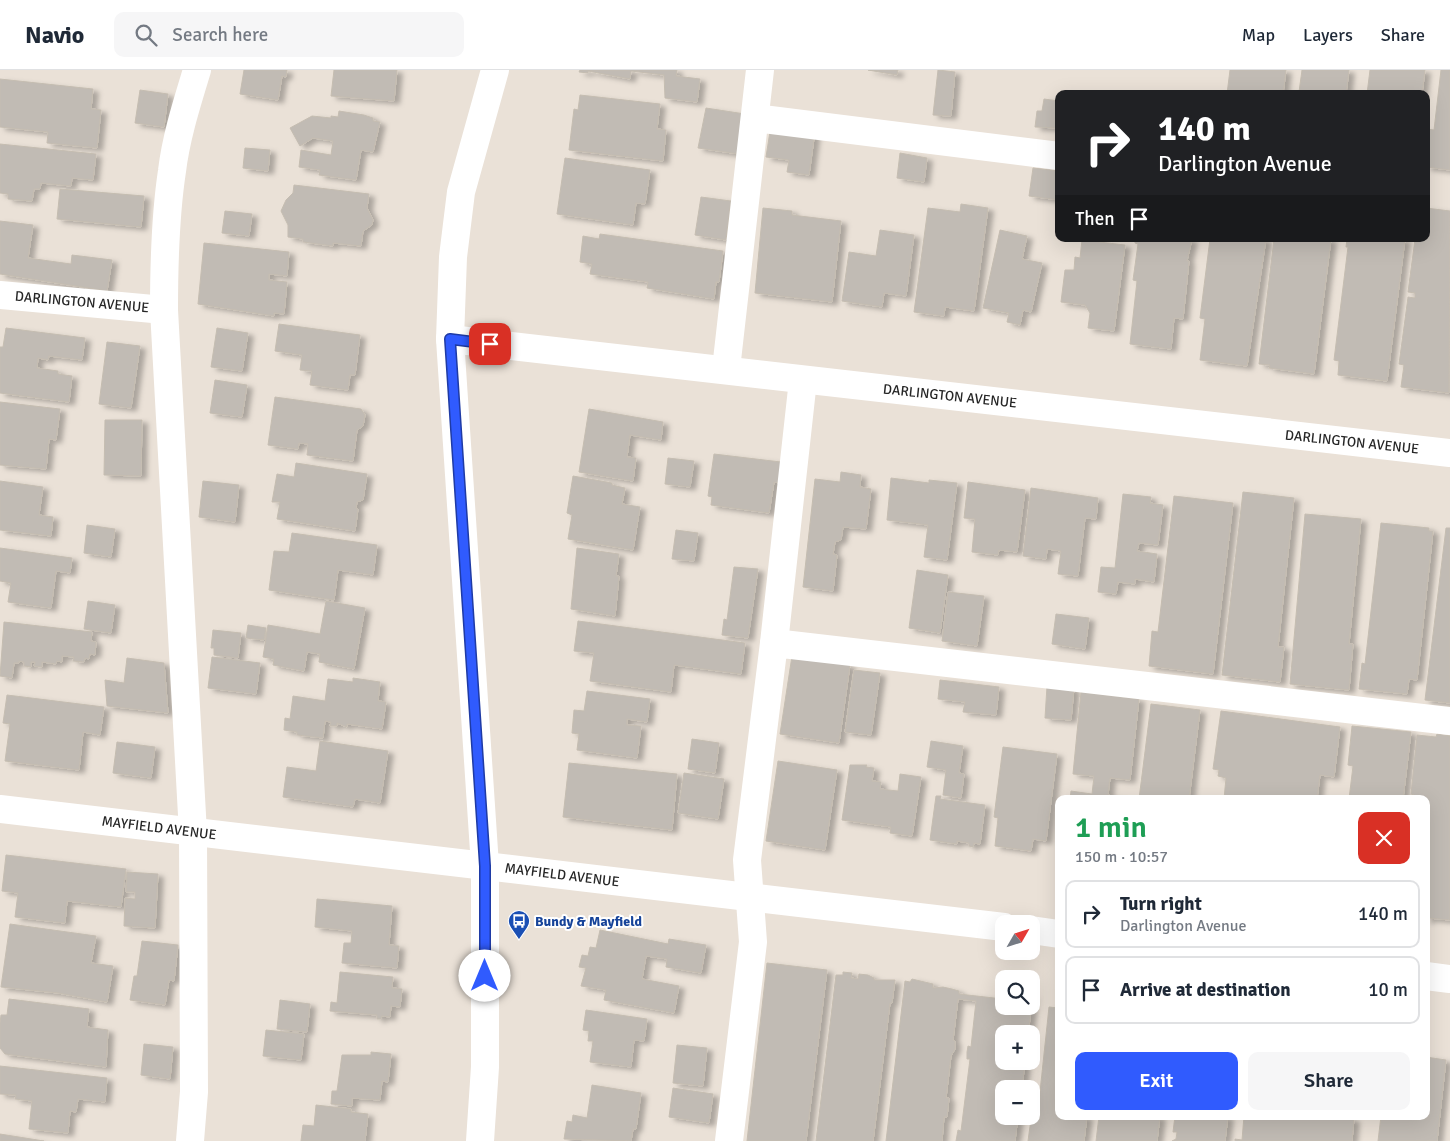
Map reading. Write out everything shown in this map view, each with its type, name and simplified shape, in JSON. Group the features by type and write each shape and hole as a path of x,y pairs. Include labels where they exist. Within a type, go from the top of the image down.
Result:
{"street":[{"path":"190,1141 194,1092 194,833 164,310 164,266 172,170 186,107 197,70"},
{"path":"480,1141 485,1067 485,866 450,339 453,258 461,192 495,70"},
{"path":"726,369 760,70"},
{"path":"755,118 1055,156"},
{"name":"DARLINGTON AVENUE","path":"0,295 164,310"},
{"name":"DARLINGTON AVENUE","path":"450,339 1450,453"},
{"path":"728,1141 753,942 747,860 774,643 803,380"},
{"path":"774,643 1450,721"},
{"name":"MAYFIELD AVENUE","path":"0,809 995,926"},
{"path":"1040,931 1055,933"},
{"path":"1430,976 1450,979"}],"building":[{"path":"244,70 287,70 286,77 282,76 278,100 240,94"},
{"path":"334,70 397,70 394,101 331,96"},
{"path":"580,70 677,70 676,76 700,79 697,102 665,98 664,75 631,71 630,79 588,71 588,73 579,72"},
{"path":"868,70 898,70 897,75"},
{"path":"938,70 955,72 951,116 933,115"},
{"path":"1230,70 1286,70 1284,90 1228,90"},
{"path":"1302,70 1349,70 1346,90 1299,90"},
{"path":"1370,70 1425,70 1422,90 1368,90"},
{"path":"1441,70 1450,70 1450,170 1430,168 1430,129 1434,130"},
{"path":"0,79 93,89 91,109 101,110 97,148 47,143 48,132 0,127"},
{"path":"140,90 168,94 164,127 135,123"},
{"path":"580,95 660,104 657,129 666,130 663,161 569,150 574,109 578,110"},
{"path":"1044,99 1055,100 1055,128 1035,127 1037,111 1042,111"},
{"path":"706,108 745,114 739,154 698,148"},
{"path":"339,111 364,115 373,118 373,121 380,122 373,152 361,150 356,180 319,175 320,170 299,167 301,150 331,155 333,141 313,138 300,146 290,128 312,116 338,117"},
{"path":"771,125 815,131 809,175 787,172 789,160 766,157"},
{"path":"0,144 96,154 93,180 72,178 71,186 41,183 40,189 34,189 32,201 8,199 8,194 0,193"},
{"path":"245,148 270,150 268,171 243,168"},
{"path":"900,153 927,158 924,182 897,178"},
{"path":"565,158 650,170 645,204 636,203 633,225 557,214"},
{"path":"1033,168 1055,171 1055,199 1029,196"},
{"path":"294,185 369,194 367,208 373,220 372,225 363,231 361,246 333,243 333,246 303,242 303,239 288,237 288,225 281,211 286,200 293,193"},
{"path":"60,189 144,196 141,227 57,219"},
{"path":"701,197 731,201 726,240 695,235"},
{"path":"961,204 988,208 974,311 945,307 944,316 914,312 928,208 960,212"},
{"path":"763,208 792,211 792,215 841,221 832,302 755,293"},
{"path":"1430,208 1450,211 1449,393 1401,387 1404,365 1399,364 1408,297 1415,298 1415,293 1408,292 1415,242 1430,242"},
{"path":"225,211 252,214 249,236 222,233"},
{"path":"0,221 33,225 28,258 71,264 72,255 112,260 107,291 0,274"},
{"path":"880,230 914,235 906,296 884,293 882,307 842,301 849,252 876,256"},
{"path":"1000,230 1027,236 1022,259 1042,263 1031,312 1023,310 1020,325 1007,322 1009,313 983,308"},
{"path":"600,234 723,251 719,282 716,282 714,299 647,288 648,282 590,274 592,264 580,262 583,236 599,239"},
{"path":"1082,242 1125,245 1114,331 1088,328 1090,313 1085,305 1061,302 1065,270 1074,270 1075,257 1080,258"},
{"path":"1191,242 1187,261 1189,261 1183,319 1174,318 1171,349 1130,344 1137,281 1133,280 1138,244 1135,243"},
{"path":"1210,242 1266,242 1247,366 1200,360 1205,319 1200,318"},
{"path":"1274,242 1331,242 1314,374 1269,368 1270,365 1259,364"},
{"path":"1347,242 1405,242 1387,381 1338,375 1339,361 1334,360 1348,247 1346,247"},
{"path":"204,243 289,252 287,276 269,274 269,280 287,282 284,314 274,313 274,316 198,304"},
{"path":"279,324 360,335 355,375 350,375 348,390 310,385 312,371 300,370 302,355 275,351"},
{"path":"6,328 85,338 82,360 49,356 48,360 38,358 37,368 58,371 58,374 72,376 69,402 0,393 0,347 3,347"},
{"path":"217,328 248,333 242,371 211,367"},
{"path":"107,342 140,346 131,408 99,404"},
{"path":"215,380 247,385 242,417 210,413"},
{"path":"275,397 361,409 365,415 363,426 357,430 353,461 307,455 308,444 299,443 298,449 268,445"},
{"path":"0,402 60,409 56,440 49,439 46,469 0,465"},
{"path":"589,409 663,422 661,440 630,435 627,457 636,458 633,481 579,472"},
{"path":"105,420 142,420 141,476 104,475"},
{"path":"714,454 781,462 779,483 774,482 769,513 711,505 712,497 708,496"},
{"path":"668,458 694,461 690,487 665,484"},
{"path":"296,463 367,474 363,500 357,502 355,531 277,519 280,502 272,502 277,474 294,477"},
{"path":"841,472 861,475 860,487 871,489 866,529 843,527 841,540 835,542 833,554 837,555 833,591 803,587 815,479 840,482"},
{"path":"573,476 612,483 612,485 625,488 622,504 640,507 633,550 568,539 572,515 567,513"},
{"path":"891,478 929,483 929,480 957,483 947,560 924,557 928,525 887,520"},
{"path":"0,481 43,487 39,515 53,517 51,536 0,530"},
{"path":"203,481 239,485 235,522 199,517"},
{"path":"968,482 1025,490 1017,552 999,550 998,555 972,552 975,519 964,518"},
{"path":"1031,488 1098,498 1096,519 1085,518 1078,576 1058,574 1061,551 1047,549 1046,559 1023,556"},
{"path":"1243,492 1294,498 1278,647 1284,647 1280,682 1222,675"},
{"path":"1123,494 1151,497 1150,503 1163,505 1158,545 1139,543 1137,551 1157,554 1154,582 1135,579 1135,584 1118,582 1116,594 1098,592 1101,567 1115,568"},
{"path":"1174,496 1233,503 1213,674 1149,666 1152,631 1158,632"},
{"path":"1305,514 1361,519 1349,644 1353,644 1349,690 1290,684"},
{"path":"1381,523 1429,528 1429,531 1433,531 1417,680 1409,679 1407,694 1359,689 1362,663 1365,664"},
{"path":"87,525 115,529 111,557 84,553"},
{"path":"1446,528 1450,528 1450,703 1425,700"},
{"path":"676,530 698,533 694,561 672,559"},
{"path":"292,533 377,545 373,575 338,570 334,600 269,590 274,551 289,552"},
{"path":"0,548 72,558 70,573 56,571 51,608 8,602 11,583 0,581"},
{"path":"577,548 619,554 616,576 619,576 615,616 571,609"},
{"path":"734,567 758,569 748,638 722,635 724,619 727,620"},
{"path":"917,570 948,575 940,633 909,628"},
{"path":"948,592 984,596 977,646 942,641"},
{"path":"88,601 115,605 111,633 84,629"},
{"path":"326,601 365,608 354,669 319,662 320,654 307,652 304,671 273,665 274,659 263,657 268,625 320,634"},
{"path":"1056,614 1089,618 1085,649 1052,644"},
{"path":"578,621 745,643 741,674 674,665 671,692 590,681 594,653 574,651"},
{"path":"4,622 92,632 91,641 96,642 95,655 90,654 89,659 85,658 84,662 73,661 74,657 62,656 62,662 57,661 56,664 42,662 42,667 34,666 35,662 31,662 31,667 24,666 24,662 19,661 19,663 14,663 12,678 0,676"},
{"path":"248,625 266,628 264,640 246,638"},
{"path":"213,630 241,633 238,658 214,655 214,648 211,648"},
{"path":"792,656 850,665 839,743 780,734"},
{"path":"212,657 260,663 256,694 208,688"},
{"path":"127,658 164,663 168,713 107,706 105,680 124,683"},
{"path":"854,670 880,673 871,735 845,732"},
{"path":"353,678 380,682 378,701 386,702 382,729 347,724 347,727 337,723 337,726 330,726 331,722 325,721 323,738 297,735 297,732 284,730 285,718 290,719 293,696 325,701 328,679 353,682"},
{"path":"940,680 999,687 996,715 963,712 965,702 938,699"},
{"path":"1047,686 1074,688 1071,720 1045,718"},
{"path":"587,691 650,699 647,722 627,719 627,725 641,726 637,758 577,750 579,734 572,733 574,710 584,711"},
{"path":"1081,692 1139,699 1130,780 1110,778 1108,795 1070,795 1071,791 1092,794 1094,776 1073,774"},
{"path":"7,695 104,707 100,735 83,732 79,770 5,761 10,724 3,723"},
{"path":"1151,704 1200,710 1189,795 1140,795"},
{"path":"1221,711 1340,727 1334,777 1320,775 1318,795 1224,795 1226,778 1218,776 1219,770 1213,769"},
{"path":"1352,726 1411,732 1403,795 1349,795 1353,766 1348,765"},
{"path":"1437,734 1450,736 1450,920 1430,918 1430,795 1411,794 1417,735 1436,737"},
{"path":"692,739 719,743 715,773 688,769"},
{"path":"320,741 388,751 380,803 355,799 353,807 283,797 287,767 316,771"},
{"path":"931,741 963,746 959,773 964,774 961,798 943,795 946,770 927,767"},
{"path":"117,742 155,747 151,778 113,773"},
{"path":"1003,747 1057,754 1046,841 1033,839 1031,851 995,846 998,818 994,817"},
{"path":"778,761 837,770 825,850 766,841"},
{"path":"569,763 677,774 672,830 563,817"},
{"path":"850,765 867,765 866,767 874,768 872,781 881,782 880,789 898,791 900,774 921,777 912,836 890,833 891,827 842,820"},
{"path":"684,773 724,779 718,819 678,813"},
{"path":"936,796 941,796 940,799 985,805 980,844 974,843 973,847 969,846 969,843 957,841 957,844 930,840"},
{"path":"6,855 126,869 121,907 67,901 65,923 15,917 18,893 2,891"},
{"path":"127,872 158,874 155,928 124,926 125,898 135,899 135,892 126,892"},
{"path":"317,899 392,906 389,945 399,946 397,968 342,963 344,943 351,943 352,931 315,927"},
{"path":"10,924 96,936 91,963 113,966 107,1002 58,993 1,987"},
{"path":"600,930 668,944 669,939 706,945 701,973 666,967 667,959 646,956 642,979 679,986 674,1013 604,1000 606,990 581,986 586,968 579,967 582,955 588,956 590,947 596,948"},
{"path":"142,941 178,945 174,981 169,980 165,1005 130,1000 134,976 137,976"},
{"path":"767,963 827,970 806,1141 747,1141"},
{"path":"340,972 393,977 392,988 402,989 400,1007 391,1006 390,1017 382,1016 381,1019 377,1019 377,1015 330,1011 331,1002 337,1003"},
{"path":"843,972 852,973 851,978 858,979 859,974 868,975 874,978 874,980 895,980 892,1003 890,1003 873,1141 816,1141 836,975 843,975"},
{"path":"912,979 933,984 933,988 943,987 959,991 959,994 995,998 995,1015 1030,1015 1029,1025 995,1025 995,1070 1024,1070 1023,1080 995,1080 995,1125 1017,1125 1015,1141 956,1141 958,1130 961,1131 970,1059 967,1059 967,1052 968,1046 971,1047 976,1001 958,999 953,1040 955,1041 955,1049 951,1056 946,1098 949,1098 948,1108 947,1117 944,1117 942,1141 886,1141 905,981 910,982"},
{"path":"9,999 89,1009 87,1027 108,1030 106,1067 5,1054 0,1048 0,1023 1,1015 7,1015"},
{"path":"280,1000 310,1004 307,1032 277,1029"},
{"path":"1049,1007 1055,1008 1055,1120 1087,1120 1084,1141 1028,1141 1030,1125 1040,1125 1040,1092"},
{"path":"586,1010 647,1019 644,1041 634,1040 631,1067 590,1062 593,1041 588,1041 589,1031 583,1030"},
{"path":"266,1030 304,1034 301,1060 263,1056"},
{"path":"144,1044 173,1047 170,1079 141,1075"},
{"path":"677,1045 707,1048 703,1086 673,1083"},
{"path":"371,1052 391,1054 388,1082 382,1081 380,1100 352,1098 352,1106 331,1104 332,1091 337,1091 342,1055 371,1055"},
{"path":"1430,1058 1446,1060 1437,1141 1378,1141 1381,1120 1430,1120"},
{"path":"0,1066 107,1078 105,1102 78,1099 76,1112 70,1111 68,1133 29,1129 32,1101 15,1099 16,1095 0,1094"},
{"path":"592,1085 641,1093 636,1129 633,1129 631,1141 564,1139 567,1121 572,1122 573,1115 587,1118"},
{"path":"673,1088 713,1094 709,1123 669,1117"},
{"path":"316,1105 351,1109 351,1112 368,1114 365,1141 301,1141 303,1125 314,1126"},
{"path":"1099,1120 1160,1120 1157,1141 1096,1141"},
{"path":"1174,1120 1228,1120 1225,1141 1172,1141 1176,1139 1177,1132 1173,1132"},
{"path":"1244,1120 1354,1120 1352,1141 1235,1141 1235,1139 1242,1140"},
{"path":"0,1134 44,1141 0,1141"}],"place":[{"name":"Bundy & Mayfield","path":"519,940"}],"route":[{"path":"485,976 485,866 473,669 451,381 450,339 490,344"}]}
